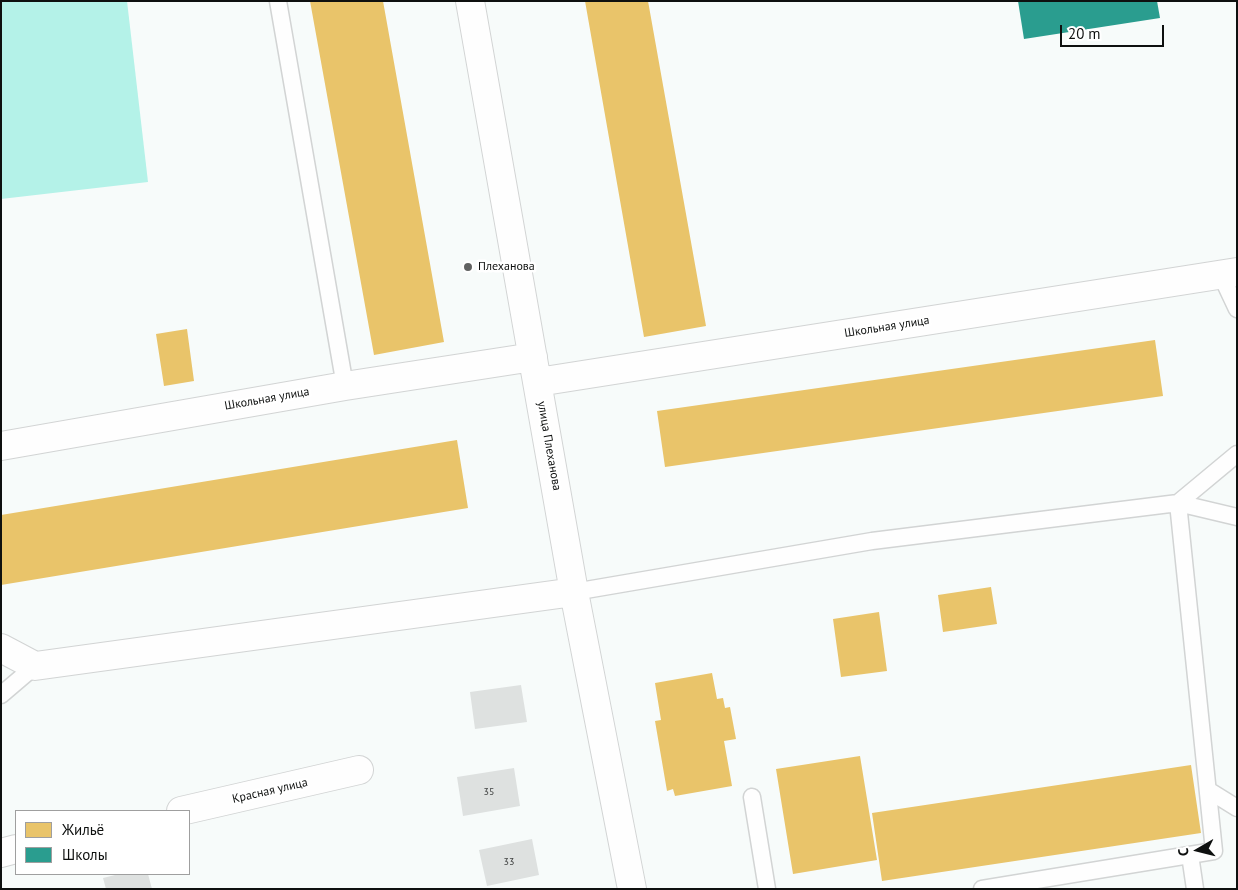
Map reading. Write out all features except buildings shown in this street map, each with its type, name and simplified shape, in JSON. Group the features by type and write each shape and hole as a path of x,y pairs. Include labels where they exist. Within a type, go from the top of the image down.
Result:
{"street":[{"name":"улица Плеханова","path":"470,1 574,592 632,889"},
{"name":"Школьная улица","path":"1,446 345,386 535,369 1229,273"},
{"path":"1,648 34,666 574,592"},
{"name":"Красная улица","path":"185,810 359,770"},
{"path":"1,853 15,849"}],"lane":[{"path":"278,1 345,386"},
{"path":"1229,273 1237,309"},
{"path":"1178,503 1237,454"},
{"path":"574,592 872,541 1178,503 1237,517"},
{"path":"982,889 1214,851 1178,503"},
{"path":"1,695 34,666"},
{"path":"1208,790 1237,808"},
{"path":"752,797 767,889"},
{"path":"1190,855 1196,889"}],"green space":[{"path":"1,1 127,1 148,182 1,199"}],"place":[{"name":"Плеханова","path":"468,267"}]}
